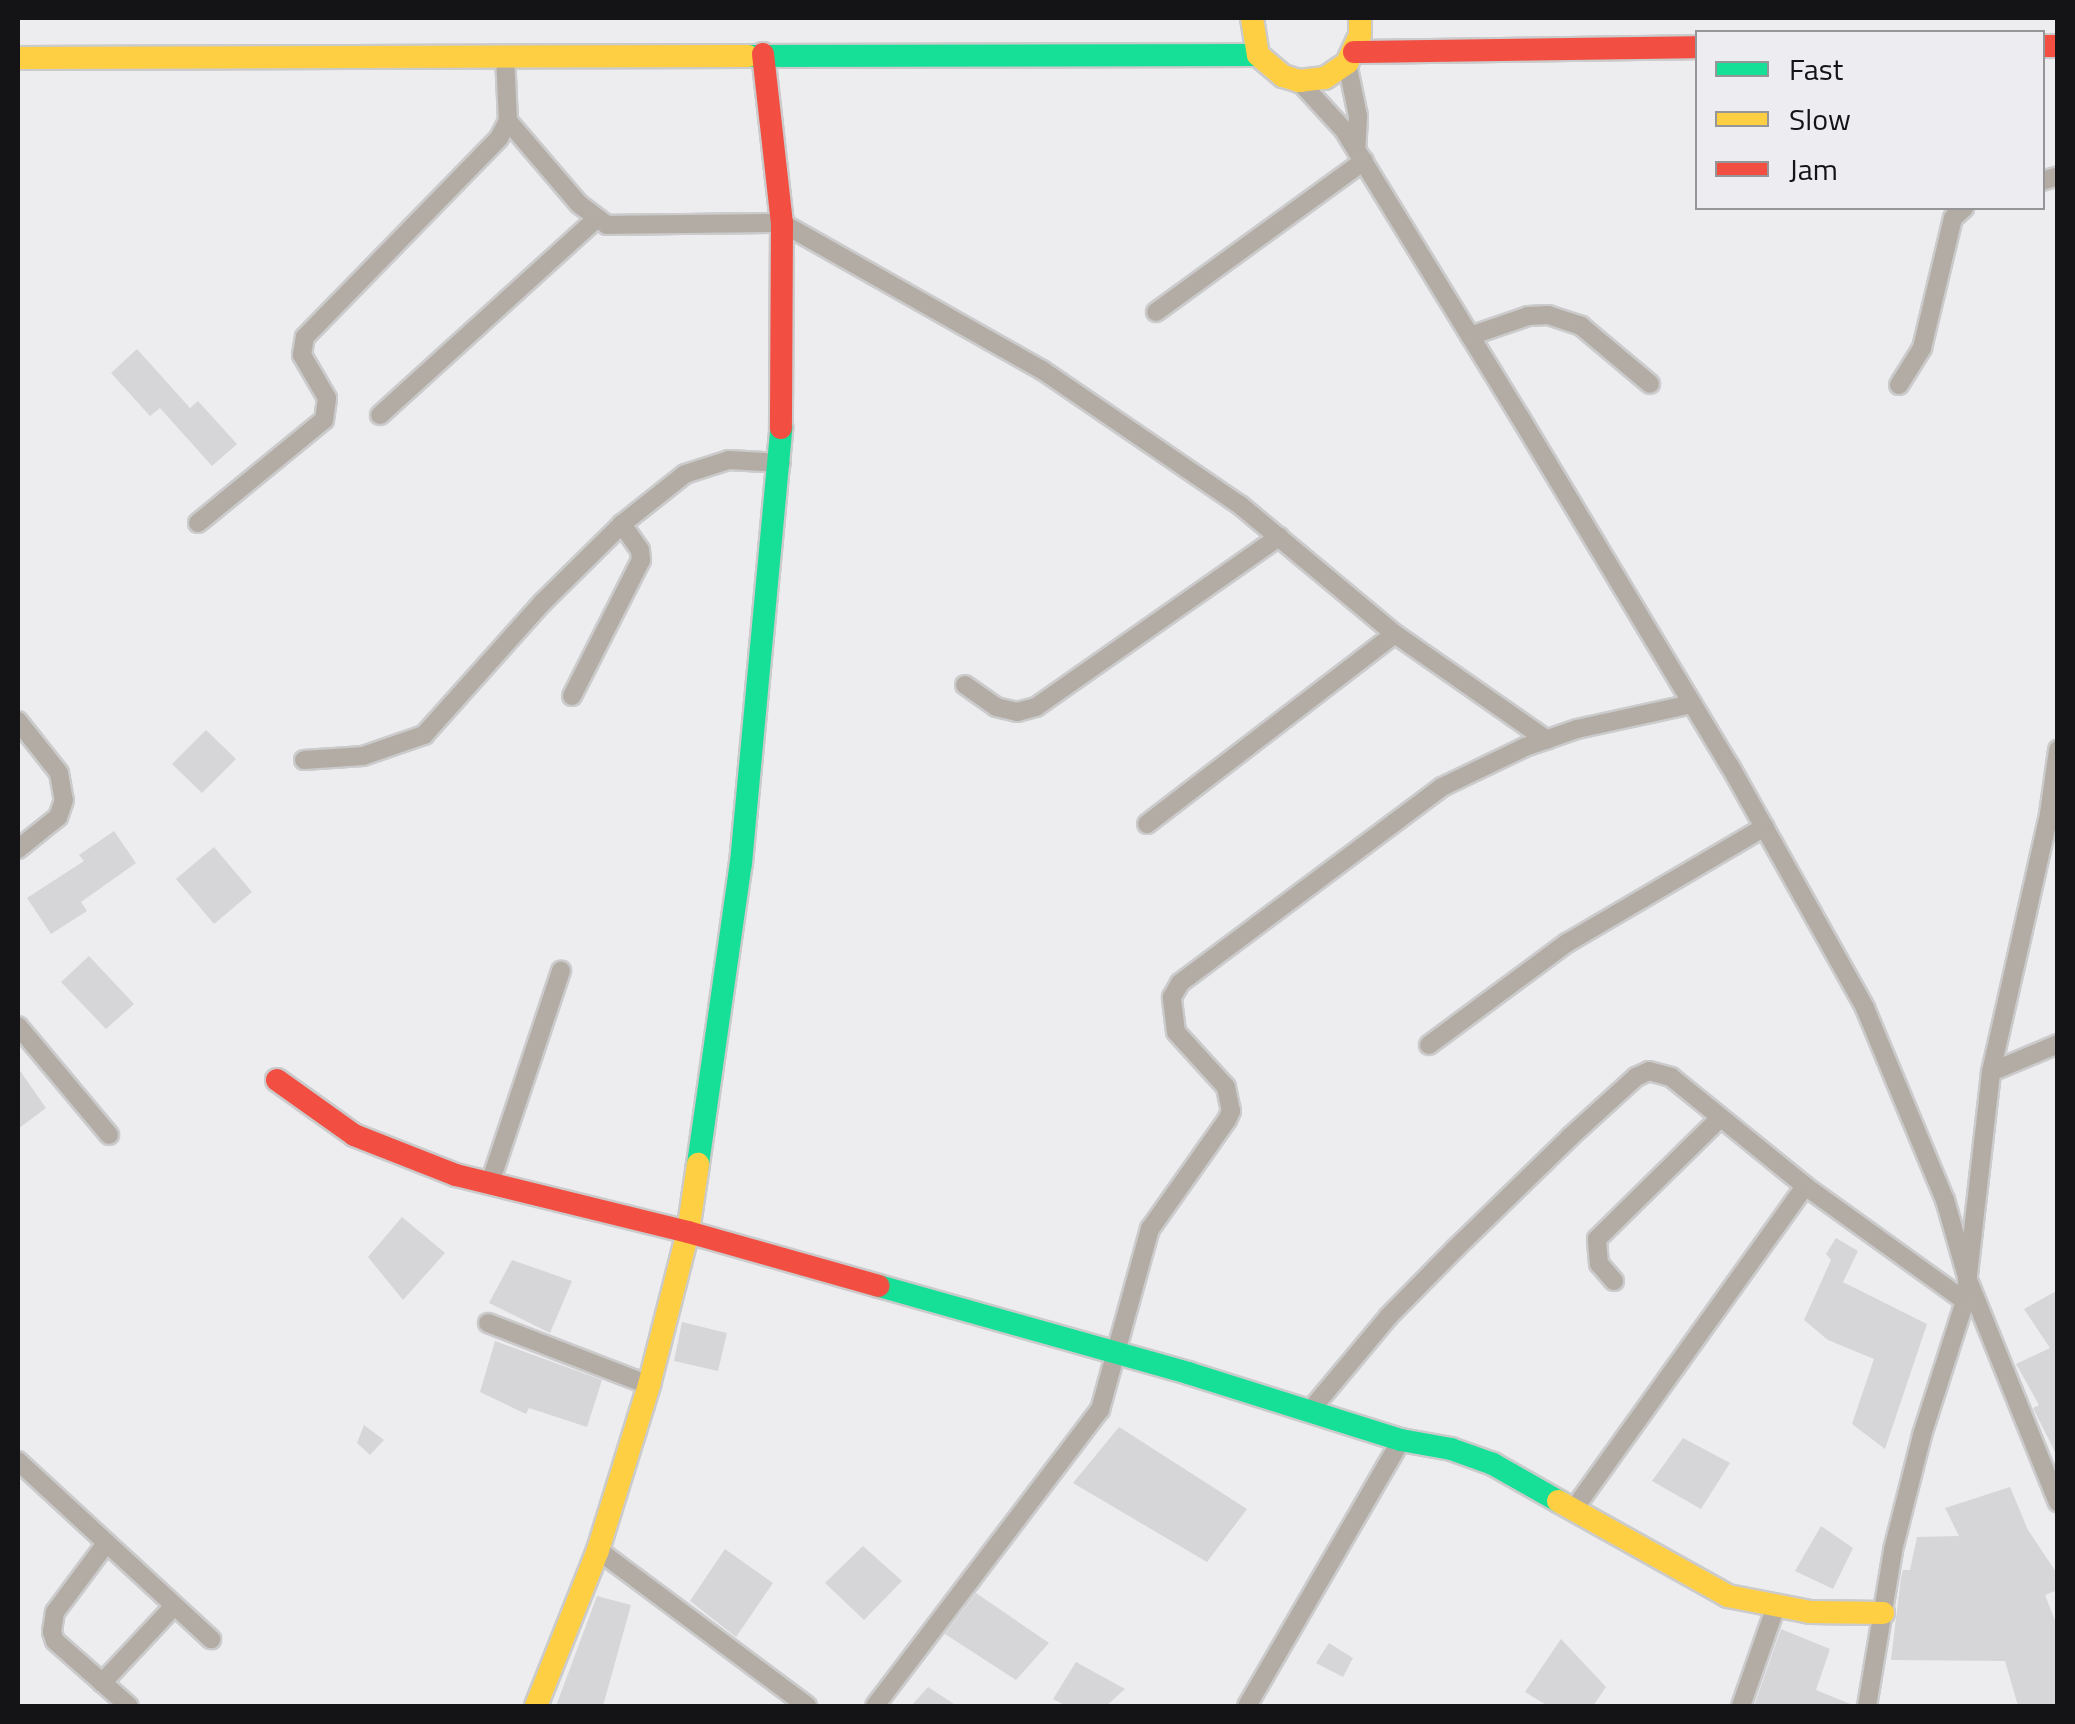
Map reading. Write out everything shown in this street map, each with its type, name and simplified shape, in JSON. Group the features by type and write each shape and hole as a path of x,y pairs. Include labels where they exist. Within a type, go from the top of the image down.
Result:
{"street":[{"path":"1252,18 1258,54 1282,76 1298,81 1325,78 1351,58 1695,47"},
{"path":"1360,18 1351,58 1360,155"},
{"path":"536,1706 598,1550 649,1385 688,1232 741,862 781,464 782,223 763,54"},
{"path":"18,58 1258,54"},
{"path":"198,524 324,420 326,398 302,355 305,338 485,154 508,120 505,56"},
{"path":"1298,81 1333,116 1360,155 1765,826 1865,1008 1945,1200 1968,1280 2058,1503"},
{"path":"508,120 596,220 625,228 782,223 1042,370 1134,429 1280,537 1395,634 1547,740"},
{"path":"1156,312 1360,155"},
{"path":"1899,386 1922,348 1936,302 1941,258 1953,218 1962,210"},
{"path":"380,415 596,220"},
{"path":"1470,336 1528,316 1548,315 1581,326 1650,384"},
{"path":"304,760 363,756 424,734 542,603 622,524 685,474 705,464 729,460 781,464"},
{"path":"572,696 641,560 640,550 622,524"},
{"path":"965,685 996,707 1018,712 1036,707 1280,537"},
{"path":"1147,824 1395,634"},
{"path":"875,1706 1100,1410 1150,1230 1231,1111 1226,1087 1176,1032 1172,997 1180,983 1442,787 1547,740 1610,720 1692,704"},
{"path":"18,721 59,773 64,800 58,817 18,849"},
{"path":"1866,1706 1893,1550 1922,1434 1965,1301 1991,1072 2049,814 2058,750"},
{"path":"2049,814 2058,838"},
{"path":"1429,1045 1567,944 1765,826"},
{"path":"490,1183 562,971"},
{"path":"18,1026 108,1135"},
{"path":"1991,1072 2058,1044"},
{"path":"1309,1412 1389,1316 1636,1077 1660,1071 1805,1186 1965,1301"},
{"path":"276,1080 354,1135 456,1175 688,1232 1402,1440 1451,1448 1493,1464 1728,1596 1810,1612 1883,1614"},
{"path":"1614,1282 1599,1264 1596,1240 1720,1118"},
{"path":"1574,1509 1805,1186"},
{"path":"488,1323 649,1385"},
{"path":"1247,1706 1402,1440"},
{"path":"18,1461 105,1545 211,1638"},
{"path":"105,1545 51,1622 55,1641 129,1706"},
{"path":"598,1550 807,1706"},
{"path":"102,1682 174,1606"},
{"path":"1742,1706 1776,1606"}],"building":[{"path":"137,349 190,408 198,401 237,444 212,466 160,408 150,416 111,373"},
{"path":"206,730 236,759 202,793 172,764"},
{"path":"114,831 136,863 81,902 87,911 51,934 27,898 84,861 79,855"},
{"path":"214,847 252,892 214,924 176,879"},
{"path":"89,956 134,1004 106,1029 61,982"},
{"path":"18,1068 46,1108 18,1129"},
{"path":"402,1217 445,1253 403,1300 368,1257"},
{"path":"1836,1238 1858,1251 1843,1282 1927,1324 1885,1449 1852,1424 1874,1359 1828,1340 1804,1320 1831,1260 1826,1254"},
{"path":"512,1260 572,1281 550,1333 489,1303"},
{"path":"2058,1290 2058,1458 2033,1408 2039,1405 2016,1364 2050,1348 2024,1309"},
{"path":"682,1322 727,1333 718,1371 674,1361"},
{"path":"495,1341 602,1380 587,1427 529,1408 526,1414 480,1392"},
{"path":"364,1425 384,1440 370,1455 357,1443"},
{"path":"1119,1427 1247,1509 1207,1562 1073,1483"},
{"path":"1683,1438 1730,1463 1701,1509 1652,1481"},
{"path":"2010,1487 2028,1530 2058,1575 2058,1590 2045,1595 2058,1628 2058,1706 2018,1706 2005,1661 1891,1660 1901,1577 1903,1570 1910,1570 1917,1537 1959,1536 1945,1508"},
{"path":"1821,1526 1853,1548 1833,1589 1795,1571"},
{"path":"863,1546 902,1581 864,1620 825,1583"},
{"path":"725,1549 773,1583 736,1637 690,1601"},
{"path":"976,1593 1049,1643 1016,1680 945,1634"},
{"path":"597,1596 631,1605 603,1706 556,1706"},
{"path":"1781,1629 1830,1649 1816,1690 1855,1706 1754,1706"},
{"path":"1561,1639 1606,1687 1593,1706 1548,1706 1525,1692"},
{"path":"1329,1643 1353,1658 1343,1677 1316,1663"},
{"path":"1076,1662 1125,1689 1106,1706 1067,1706 1053,1699"},
{"path":"928,1687 957,1706 911,1706"}],"traffic: fast":[{"path":"748,56 1258,55"},
{"path":"698,1164 741,863 781,428"},
{"path":"879,1286 1188,1373 1401,1440 1451,1449 1493,1464 1558,1501"}],"traffic: slow":[{"path":"1252,18 1258,55 1283,76 1299,81 1325,78 1347,63 1360,35 1360,18"},
{"path":"18,58 748,56"},
{"path":"536,1706 598,1550 649,1385 688,1232 698,1164"},
{"path":"1558,1501 1728,1596 1810,1612 1883,1613"}],"traffic: jam":[{"path":"2045,46 2058,46"},
{"path":"1354,52 1695,47"},
{"path":"763,54 782,223 781,428"},
{"path":"277,1080 354,1135 456,1175 688,1232 879,1286"}]}
